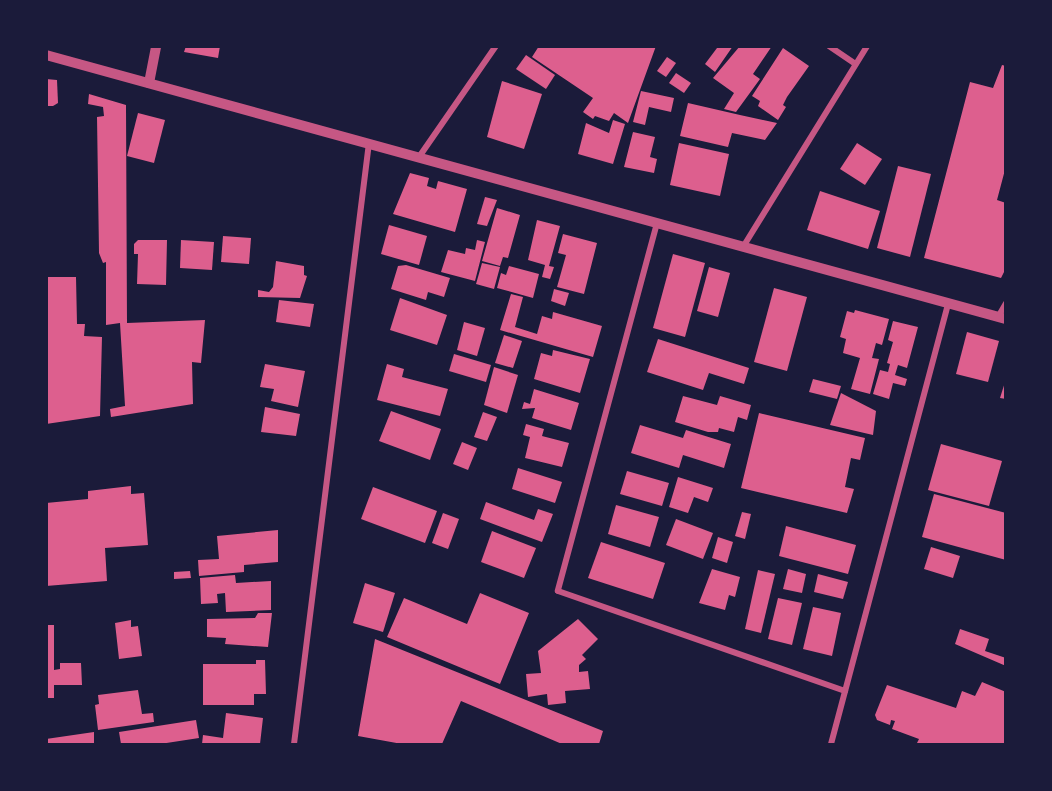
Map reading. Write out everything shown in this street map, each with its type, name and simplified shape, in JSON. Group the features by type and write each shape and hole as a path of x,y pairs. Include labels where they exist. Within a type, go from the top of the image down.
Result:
{"street":[{"path":"149,83 156,46"},
{"path":"419,157 496,46"},
{"path":"829,46 856,64"},
{"path":"743,247 867,46"},
{"path":"46,55 1002,318 1005,303"},
{"path":"294,744 369,143"},
{"path":"657,223 558,591 845,691"},
{"path":"831,744 948,303"}],"building":[{"path":"186,46 220,46 218,58 184,52"},
{"path":"539,46 656,46 628,123 614,113 609,121 595,116 593,119 583,112 593,98 532,57"},
{"path":"714,46 733,46 715,72 705,64 717,48"},
{"path":"740,46 772,46 753,74 760,79 736,112 724,109 734,93 713,78"},
{"path":"783,48 809,66 787,97 783,105 786,107 778,120 758,106 760,101 752,96"},
{"path":"526,55 555,75 546,89 516,69"},
{"path":"667,57 676,63 666,77 657,71"},
{"path":"1002,65 1006,66 1006,166 997,200 1006,203 1006,268 1001,278 924,258 970,82 993,88"},
{"path":"676,73 691,83 684,93 669,83"},
{"path":"46,79 57,80 58,103 53,106 46,106"},
{"path":"502,81 542,94 524,149 487,137"},
{"path":"641,91 674,98 671,112 649,107 645,125 633,122"},
{"path":"89,94 126,105 127,323 205,320 201,363 192,362 193,404 111,417 110,409 125,406 120,323 106,325 106,262 103,263 99,253 97,117 104,116 103,107 88,104"},
{"path":"688,103 777,123 765,140 732,133 728,147 680,136"},
{"path":"138,113 165,120 154,163 127,156"},
{"path":"613,120 625,124 613,164 578,154 586,123 609,133"},
{"path":"633,132 655,137 650,157 657,159 654,173 624,167"},
{"path":"679,143 729,154 720,196 670,185"},
{"path":"857,143 882,159 865,185 840,169"},
{"path":"898,166 931,174 910,257 877,248"},
{"path":"410,173 429,178 427,186 436,189 438,181 467,189 455,232 393,214"},
{"path":"820,191 880,211 868,249 807,230"},
{"path":"485,197 497,200 487,226 477,224"},
{"path":"497,208 520,215 508,258 503,257 500,266 482,261"},
{"path":"537,220 560,226 549,266 554,267 550,279 542,277 545,265 528,260"},
{"path":"389,225 427,236 419,265 381,254"},
{"path":"563,234 597,243 584,294 557,287 566,255 558,253"},
{"path":"223,236 251,238 249,264 221,262"},
{"path":"138,240 167,240 166,285 137,284 138,254 134,254 134,244"},
{"path":"181,240 214,242 212,270 180,268"},
{"path":"477,240 485,242 475,281 441,272 448,250 465,254 466,248 475,250"},
{"path":"673,254 705,263 685,337 653,328"},
{"path":"276,261 304,266 304,275 307,276 300,298 258,297 258,290 269,292 273,287"},
{"path":"482,263 500,267 494,289 476,284"},
{"path":"406,265 450,278 444,297 428,292 426,300 391,289 398,266"},
{"path":"509,266 539,274 533,298 497,288 501,273 506,275"},
{"path":"709,267 730,273 718,317 697,311"},
{"path":"46,277 76,277 77,324 85,324 84,336 102,337 100,416 46,424"},
{"path":"774,288 807,297 787,371 754,362"},
{"path":"554,289 569,293 565,306 551,301"},
{"path":"511,294 523,297 515,327 537,334 542,316 552,319 553,312 602,326 593,357 500,330"},
{"path":"400,298 447,315 437,345 390,330"},
{"path":"279,300 314,304 310,327 276,322"},
{"path":"855,310 889,319 882,345 876,343 872,358 879,359 870,394 851,389 860,358 843,353 846,339 840,337 847,311 854,313"},
{"path":"893,321 918,327 907,368 898,365 895,375 907,379 905,386 893,383 889,399 873,394 880,370 888,372 890,364 887,363 893,342 888,340"},
{"path":"464,322 485,328 477,356 457,350"},
{"path":"967,332 999,341 988,382 956,374"},
{"path":"504,335 522,341 513,368 495,363"},
{"path":"658,339 749,368 744,384 709,373 703,390 647,372"},
{"path":"553,350 590,359 580,393 534,379 541,353 552,356"},
{"path":"454,354 491,365 486,382 449,371"},
{"path":"265,364 305,371 298,407 271,401 274,389 260,387"},
{"path":"387,364 404,369 402,377 448,389 440,416 377,400"},
{"path":"494,367 518,375 507,413 484,405"},
{"path":"813,379 841,386 837,399 809,392"},
{"path":"1006,379 1006,399 1000,398"},
{"path":"534,389 579,403 571,430 532,418 535,408 522,409 524,402 530,404"},
{"path":"841,393 876,411 873,435 830,425"},
{"path":"683,396 717,405 720,396 751,405 747,420 738,417 734,432 719,428 718,432 708,432 675,422"},
{"path":"265,407 300,414 296,436 261,432"},
{"path":"391,411 441,429 430,460 379,441"},
{"path":"483,412 497,417 487,441 474,437"},
{"path":"759,413 865,438 860,460 851,458 845,487 854,489 847,513 741,488"},
{"path":"526,424 544,429 542,436 569,443 562,467 525,458 530,437 523,435"},
{"path":"640,425 683,438 686,430 731,444 724,468 683,455 679,468 631,453"},
{"path":"462,442 477,448 468,470 453,464"},
{"path":"941,444 1002,461 989,506 928,490"},
{"path":"518,468 562,482 555,503 512,489"},
{"path":"627,471 669,483 662,506 620,494"},
{"path":"678,477 713,488 708,502 694,497 688,513 669,507"},
{"path":"131,486 131,494 144,493 148,545 105,548 107,581 46,586 46,503 88,499 88,491"},
{"path":"373,487 437,511 425,543 361,519"},
{"path":"934,494 1006,513 1006,560 922,537"},
{"path":"486,502 534,520 538,509 553,514 542,542 480,519"},
{"path":"616,505 659,517 650,547 608,534"},
{"path":"742,512 751,514 745,539 735,536"},
{"path":"443,513 459,519 448,549 432,543"},
{"path":"676,519 713,533 703,559 666,545"},
{"path":"786,526 856,545 848,574 779,556"},
{"path":"278,530 278,562 244,565 244,572 199,576 198,560 219,559 217,536"},
{"path":"492,531 536,548 524,578 481,562"},
{"path":"718,537 733,542 727,563 712,558"},
{"path":"601,542 665,563 653,599 588,578"},
{"path":"931,547 960,556 953,578 924,569"},
{"path":"712,569 740,577 735,597 729,595 725,610 699,603"},
{"path":"788,569 806,574 802,593 783,589"},
{"path":"758,570 775,574 761,633 745,629"},
{"path":"190,571 191,578 174,579 174,572"},
{"path":"818,574 848,582 843,599 814,592"},
{"path":"235,575 236,583 271,581 271,610 226,612 225,593 217,594 218,603 201,604 200,578"},
{"path":"365,583 395,593 383,632 353,623"},
{"path":"480,593 529,613 500,684 387,637 404,598 467,624"},
{"path":"778,598 802,603 792,645 768,639"},
{"path":"813,607 841,613 832,656 803,649"},
{"path":"258,613 272,613 268,647 225,644 226,638 207,637 207,619 255,618"},
{"path":"578,619 598,639 582,655 586,659 579,665 579,672 588,671 590,689 565,691 566,703 548,705 547,694 528,697 526,674 541,673 538,651"},
{"path":"131,620 131,627 138,626 142,656 119,659 115,623"},
{"path":"46,625 54,625 54,670 60,669 60,663 81,663 82,685 54,685 54,698 46,698"},
{"path":"960,629 989,639 985,651 1006,658 1006,666 955,644"},
{"path":"375,639 603,731 599,744 562,744 461,701 442,744 402,744 358,736"},
{"path":"256,660 265,660 266,694 254,694 254,705 203,705 203,664 256,664"},
{"path":"982,682 1006,692 1006,744 917,743 919,739 892,729 895,721 891,720 890,725 877,720 875,715 887,685 956,708 962,691 975,696"},
{"path":"138,690 142,714 153,713 154,722 98,730 95,705 99,704 98,695"},
{"path":"226,713 263,718 260,744 202,744 203,735 223,738"},
{"path":"196,720 199,738 160,744 121,744 119,732"},
{"path":"94,732 94,744 46,744 46,739"}]}
